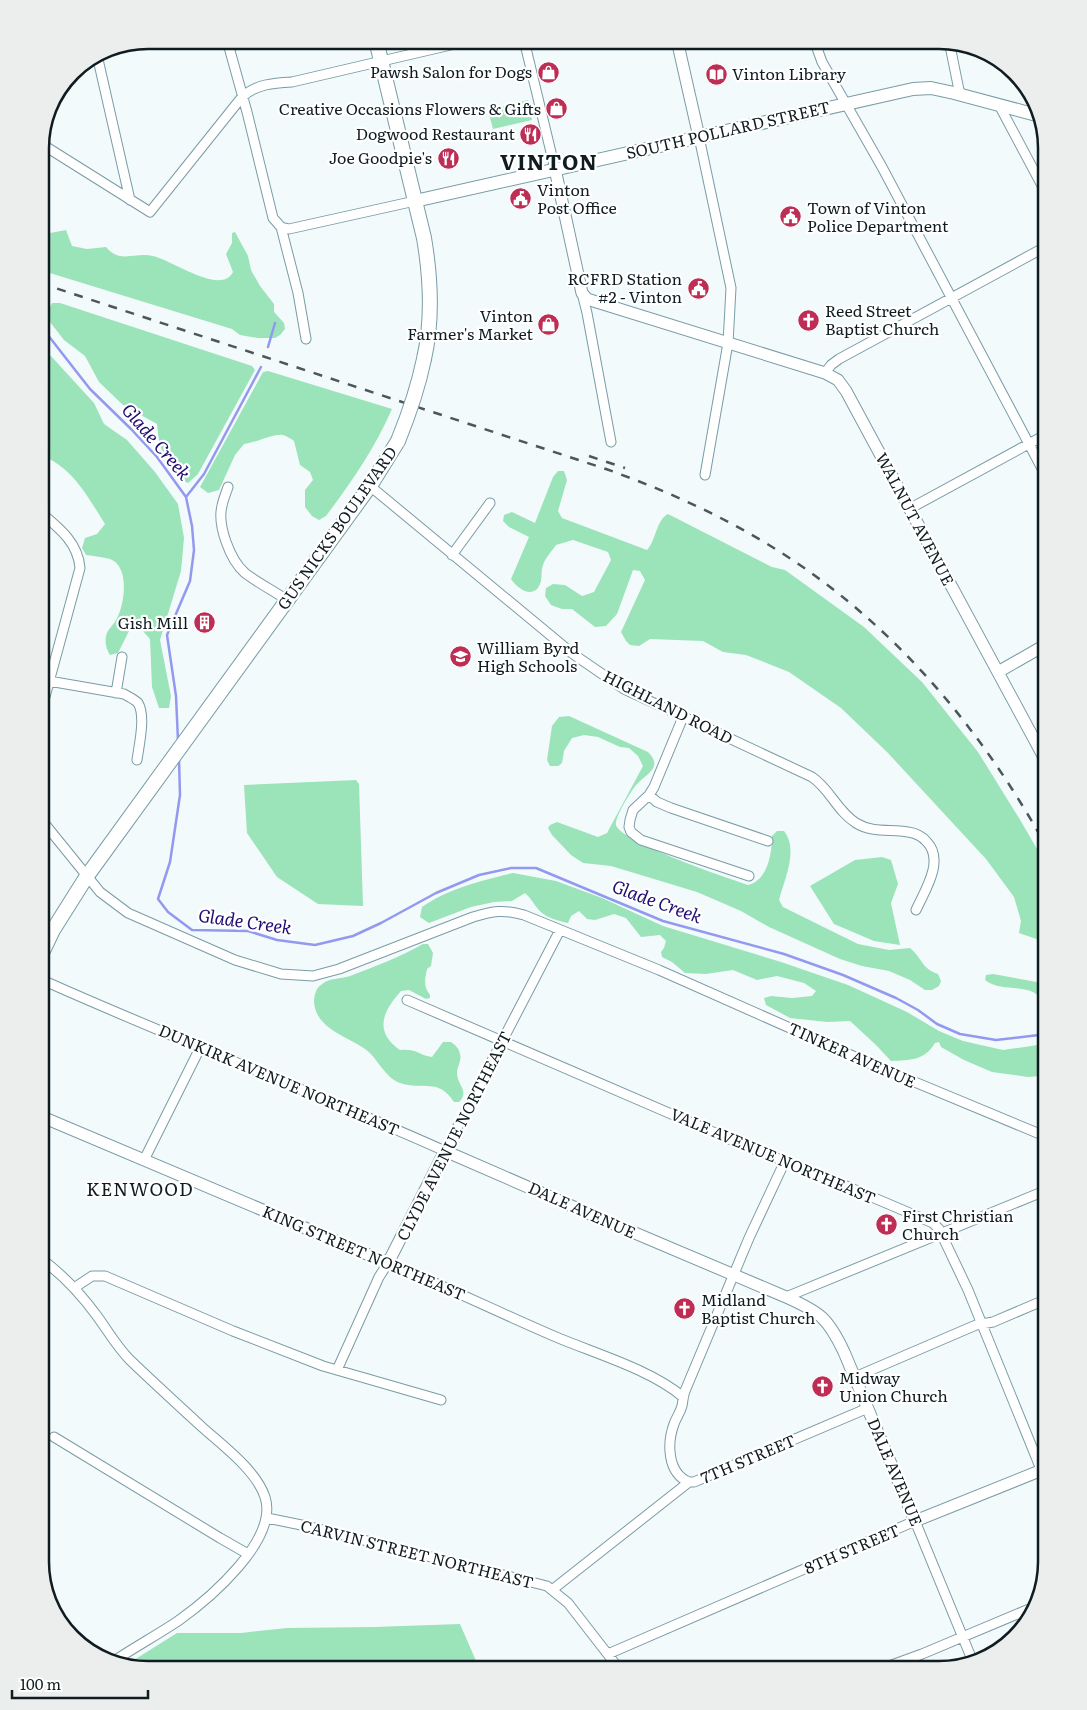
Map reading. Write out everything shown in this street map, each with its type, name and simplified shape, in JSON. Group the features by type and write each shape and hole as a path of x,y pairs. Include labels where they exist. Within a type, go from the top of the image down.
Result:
{"main road":[{"name":"GUS NICKS BOULEVARD","path":"49,940 87,876 370,486 398,441 408,416 417,390 424,359 430,320 430,274 424,238 378,49"},
{"name":"SOUTH POLLARD STREET","path":"415,201 922,88 931,88 1032,114"}],"street":[{"path":"229,49 273,218 281,227 298,293 306,339"},
{"path":"49,149 150,212 242,97 254,89 272,82 292,82 433,49"},
{"path":"526,49 587,313 611,442"},
{"path":"679,49 730,288 728,343 705,475"},
{"path":"817,49 822,62 882,167 1038,461"},
{"path":"951,50 960,95"},
{"path":"99,62 130,200"},
{"path":"999,105 1038,178"},
{"path":"281,227 290,229 415,201"},
{"path":"825,372 831,364 839,359 1038,251"},
{"name":"WALNUT AVENUE","path":"582,293 587,299 825,372 838,380 846,390 1038,746"},
{"path":"909,509 1038,439"},
{"name":"HIGHLAND ROAD","path":"370,486 573,654 624,689 812,776 824,786 836,804 856,824 876,830 909,832 922,837 930,845 934,863 933,872 916,910"},
{"path":"228,487 221,507 226,544 235,561 244,572 287,600"},
{"path":"452,555 490,503"},
{"path":"49,520 70,540 77,552 80,568 49,684"},
{"path":"998,672 1038,649"},
{"path":"116,693 122,657"},
{"path":"50,681 124,694 132,698 141,709 141,733 137,760"},
{"path":"683,717 649,795 633,810 629,827 642,840 749,876"},
{"path":"649,795 671,808 768,841"},
{"path":"49,829 87,876"},
{"name":"TINKER AVENUE","path":"87,876 109,900 128,913 235,960 261,969 299,976 313,976 339,969 473,917 491,911 508,910 659,970 869,1063 1038,1133"},
{"name":"CLYDE AVENUE NORTHEAST","path":"337,1370 379,1277 388,1263 560,930"},
{"name":"DUNKIRK AVENUE NORTHEAST","path":"49,983 200,1048 296,1086 517,1182"},
{"name":"VALE AVENUE NORTHEAST","path":"407,1000 932,1223 941,1233 968,1290 1038,1455"},
{"path":"144,1160 200,1048"},
{"name":"KING STREET NORTHEAST","path":"49,1120 431,1280 546,1333 671,1386 683,1397"},
{"path":"689,1482 678,1474 674,1467 670,1448 674,1424 682,1407 683,1397 752,1231 785,1161"},
{"name":"DALE AVENUE","path":"517,1182 811,1308 828,1323 835,1332 855,1377 971,1656"},
{"path":"786,1297 1038,1194"},
{"path":"49,1266 74,1288 97,1316 119,1349 242,1463 262,1491 267,1508 267,1518 256,1542 220,1586 202,1603 173,1624 120,1657"},
{"path":"74,1288 95,1276 105,1276 249,1338 337,1370 441,1400"},
{"path":"855,1377 981,1323 993,1322 1038,1303"},
{"name":"7TH STREET","path":"552,1590 689,1482 694,1482 868,1408"},
{"path":"54,1437 248,1554"},
{"name":"8TH STREET","path":"608,1654 740,1596 1038,1471"},
{"name":"CARVIN STREET NORTHEAST","path":"267,1518 527,1580 552,1590 568,1603 613,1661"},
{"path":"903,1661 1026,1609"}],"green space":[{"path":"528,100 532,120 493,129 488,110"},
{"path":"66,230 72,246 87,249 106,247 111,252 122,256 153,256 207,279 218,280 227,278 233,272 226,254 232,243 232,233 235,232 248,256 251,270 260,286 274,304 274,312 284,323 285,329 275,338 240,335 232,329 49,273 49,233"},
{"path":"52,303 60,303 252,366 255,370 198,474 188,483 174,472 164,456 159,442 157,424 123,405 99,382 85,356 64,340 50,322 49,309"},
{"path":"49,354 94,403 104,424 127,440 155,472 178,504 184,538 181,571 160,640 171,696 169,708 159,708 152,687 150,639 142,630 130,629 118,653 110,655 107,650 106,636 116,620 122,605 124,586 121,569 110,559 86,555 82,548 85,538 97,534 105,524 78,484 49,459"},
{"path":"268,371 392,409 362,465 326,516 319,520 312,516 305,507 305,490 313,480 310,472 300,465 294,441 283,435 275,435 244,444 235,455 219,490 208,493 200,487 263,372"},
{"path":"558,471 564,471 567,480 558,511 562,518 647,550 658,526 668,514 772,567 785,570 864,627 922,682 978,752 1038,851 1038,940 1019,933 1021,921 1014,897 986,859 887,752 841,708 789,672 746,655 723,652 703,641 650,639 639,646 630,645 621,632 645,580 640,571 633,570 617,614 606,626 595,627 572,609 562,609 551,605 545,596 546,588 553,584 565,585 582,596 594,592 611,560 608,552 573,540 556,545 545,560 539,587 531,592 527,592 518,587 511,579 529,537 509,527 503,521 504,515 512,512 535,523 553,477"},
{"path":"569,716 648,752 654,761 653,769 633,790 618,816 616,825 622,832 654,850 748,885 760,878 768,865 772,836 777,831 784,831 790,847 790,856 779,900 783,907 858,944 889,950 910,948 925,966 938,974 941,981 939,986 932,990 925,990 910,980 889,971 862,966 840,959 697,892 611,866 583,863 571,855 552,835 548,828 550,825 557,822 598,837 607,833 643,766 638,756 629,748 620,747 598,737 584,735 572,738 564,751 562,763 558,766 550,766 547,760 552,726 559,717"},
{"path":"356,780 359,784 363,906 318,904 277,877 247,833 244,785"},
{"path":"882,857 891,860 898,884 891,903 900,945 874,941 834,924 810,886 855,860"},
{"path":"513,873 556,881 602,898 663,926 781,962 848,985 907,1012 939,1031 963,1041 1003,1050 1038,1045 1038,1076 1028,1077 992,1072 964,1060 941,1047 939,1042 935,1043 926,1053 916,1058 891,1061 850,1021 827,1022 790,1018 766,1005 764,998 771,996 792,998 812,996 816,991 804,983 777,976 757,980 733,970 706,974 685,973 672,962 662,957 661,952 666,941 660,935 641,937 626,918 614,914 595,920 587,919 579,911 571,916 568,923 544,914 525,893 512,901 494,902 471,907 429,923 420,917 422,907 454,890"},
{"path":"423,944 428,944 433,953 431,966 427,969 425,979 425,985 430,998 426,999 409,990 401,991 385,1014 384,1029 392,1043 400,1050 410,1050 432,1057 443,1042 451,1042 459,1050 460,1056 457,1071 463,1095 459,1102 454,1102 448,1094 436,1087 408,1085 394,1080 370,1053 326,1025 316,1011 315,995 318,988 324,983 368,969"},
{"path":"993,974 1038,982 1038,996 1027,990 996,986 985,980 986,975"},
{"path":"460,1624 476,1661 134,1660 177,1633 241,1633 287,1628"}],"waterway":[{"path":"268,347 275,323"},
{"name":"Glade Creek","path":"49,337 90,389 157,457 186,497 192,526 194,550 190,581 167,635 176,696 178,741"},
{"path":"186,497 204,474 261,367"},
{"name":"Glade Creek","path":"179,759 180,795 170,862 158,899 168,912 192,930 248,931 277,940 315,945 353,936 436,893 479,875 511,868 536,868 663,921 784,954 843,975 896,998 918,1010 937,1024 960,1034 996,1040 1038,1035"}],"railway":[{"path":"49,286 606,469 660,490 740,528 814,575 884,633 946,698 974,734 1000,771 1038,833"},
{"path":"589,456 625,468"}],"place":[{"name":"Pawsh Salon for Dogs","path":"548,72"},
{"name":"Vinton Library","path":"716,74"},
{"name":"Creative Occasions Flowers & Gifts","path":"557,109"},
{"name":"Dogwood Restaurant","path":"531,134"},
{"name":"Joe Goodpie's","path":"448,158"},
{"name":"Vinton Post Office","path":"521,199"},
{"name":"Town of Vinton Police Department","path":"791,217"},
{"name":"RCFRD Station #2 - Vinton","path":"698,288"},
{"name":"Reed Street Baptist Church","path":"809,320"},
{"name":"Vinton Farmer's Market","path":"549,325"},
{"name":"Gish Mill","path":"204,623"},
{"name":"William Byrd High Schools","path":"461,657"},
{"name":"First Christian Church","path":"886,1225"},
{"name":"Midland Baptist Church","path":"685,1309"},
{"name":"Midway Union Church","path":"823,1387"}],"district":[{"name":"VINTON","path":"549,163"},
{"name":"KENWOOD","path":"140,1190"}]}
